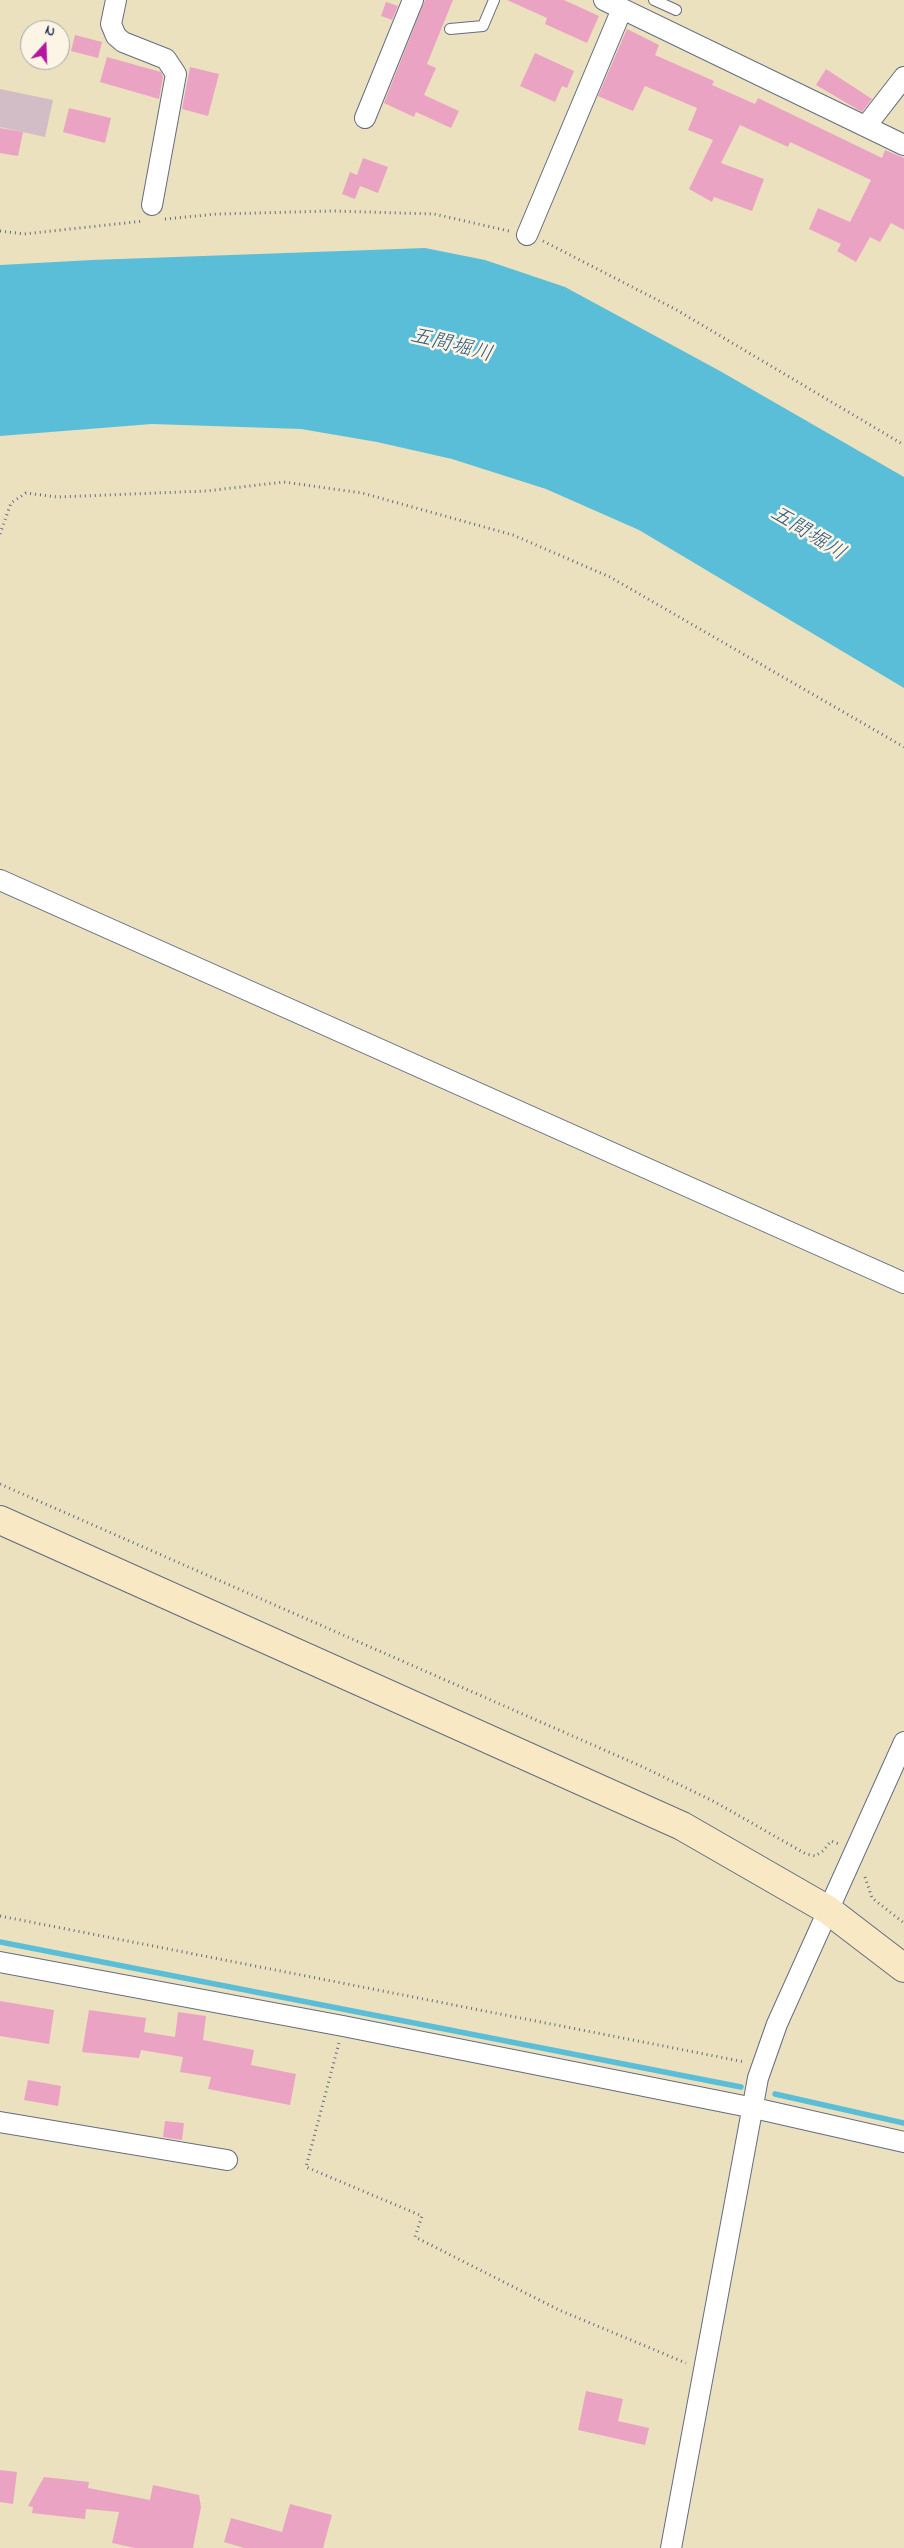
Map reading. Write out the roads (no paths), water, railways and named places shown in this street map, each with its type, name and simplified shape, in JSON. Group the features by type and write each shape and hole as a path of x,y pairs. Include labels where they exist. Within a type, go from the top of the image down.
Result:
{"street":[{"path":"116,0 111,24 116,36 124,42 166,58 176,74 156,215"},
{"path":"365,118 413,0"},
{"path":"527,235 613,4 904,145"},
{"path":"866,126 904,77"},
{"path":"0,880 904,1283"},
{"path":"0,1520 682,1826 828,1910 904,1968"},
{"path":"671,2548 763,2065 777,2024 904,1742"},
{"path":"0,1962 343,2026 754,2108 904,2142"},
{"path":"0,2122 227,2160"}],"lane":[{"path":"450,29 483,26 494,0"},
{"path":"654,0 676,10"}],"water":[{"name":"五間堀川","path":"425,248 485,260 565,287 720,371 904,477 904,688 639,530 546,489 452,459 377,442 301,429 152,424 0,436 0,265"}],"waterway":[{"path":"0,1942 741,2087"},
{"path":"775,2094 904,2123"}]}
